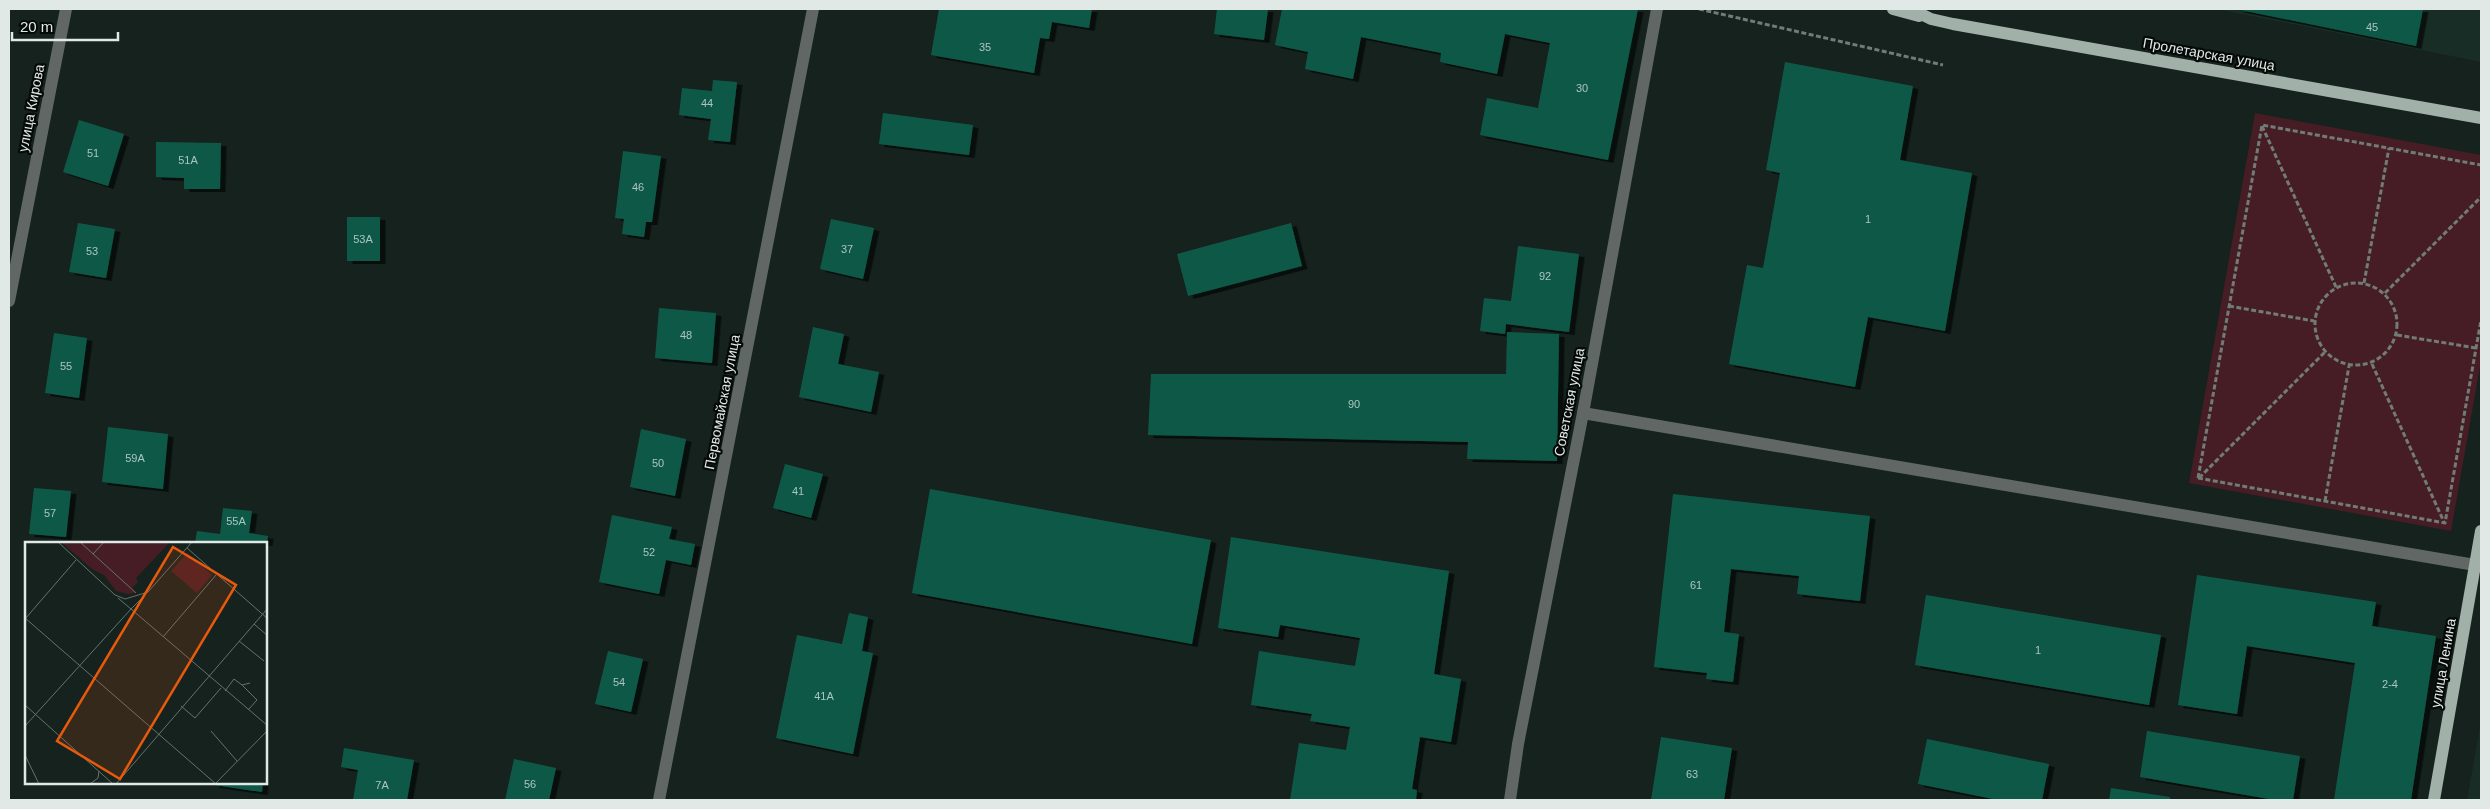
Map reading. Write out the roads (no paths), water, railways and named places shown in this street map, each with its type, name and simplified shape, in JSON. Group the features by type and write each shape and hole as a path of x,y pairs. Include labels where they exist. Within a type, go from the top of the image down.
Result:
{"main road":[{"name":"Пролетарская улица","path":"1893,9 1931,19 2481,118"},
{"name":"Пролетарская улица","path":"1911,9 1931,19"},
{"name":"улица Ленина","path":"2434,800 2481,531"}],"street":[{"name":"улица Кирова","path":"9,301 66,9"},
{"name":"Первомайская улица","path":"659,800 813,9"},
{"name":"Советская улица","path":"1510,800 1518,744 1583,412 1657,9"},
{"path":"1583,412 2475,565"}]}
